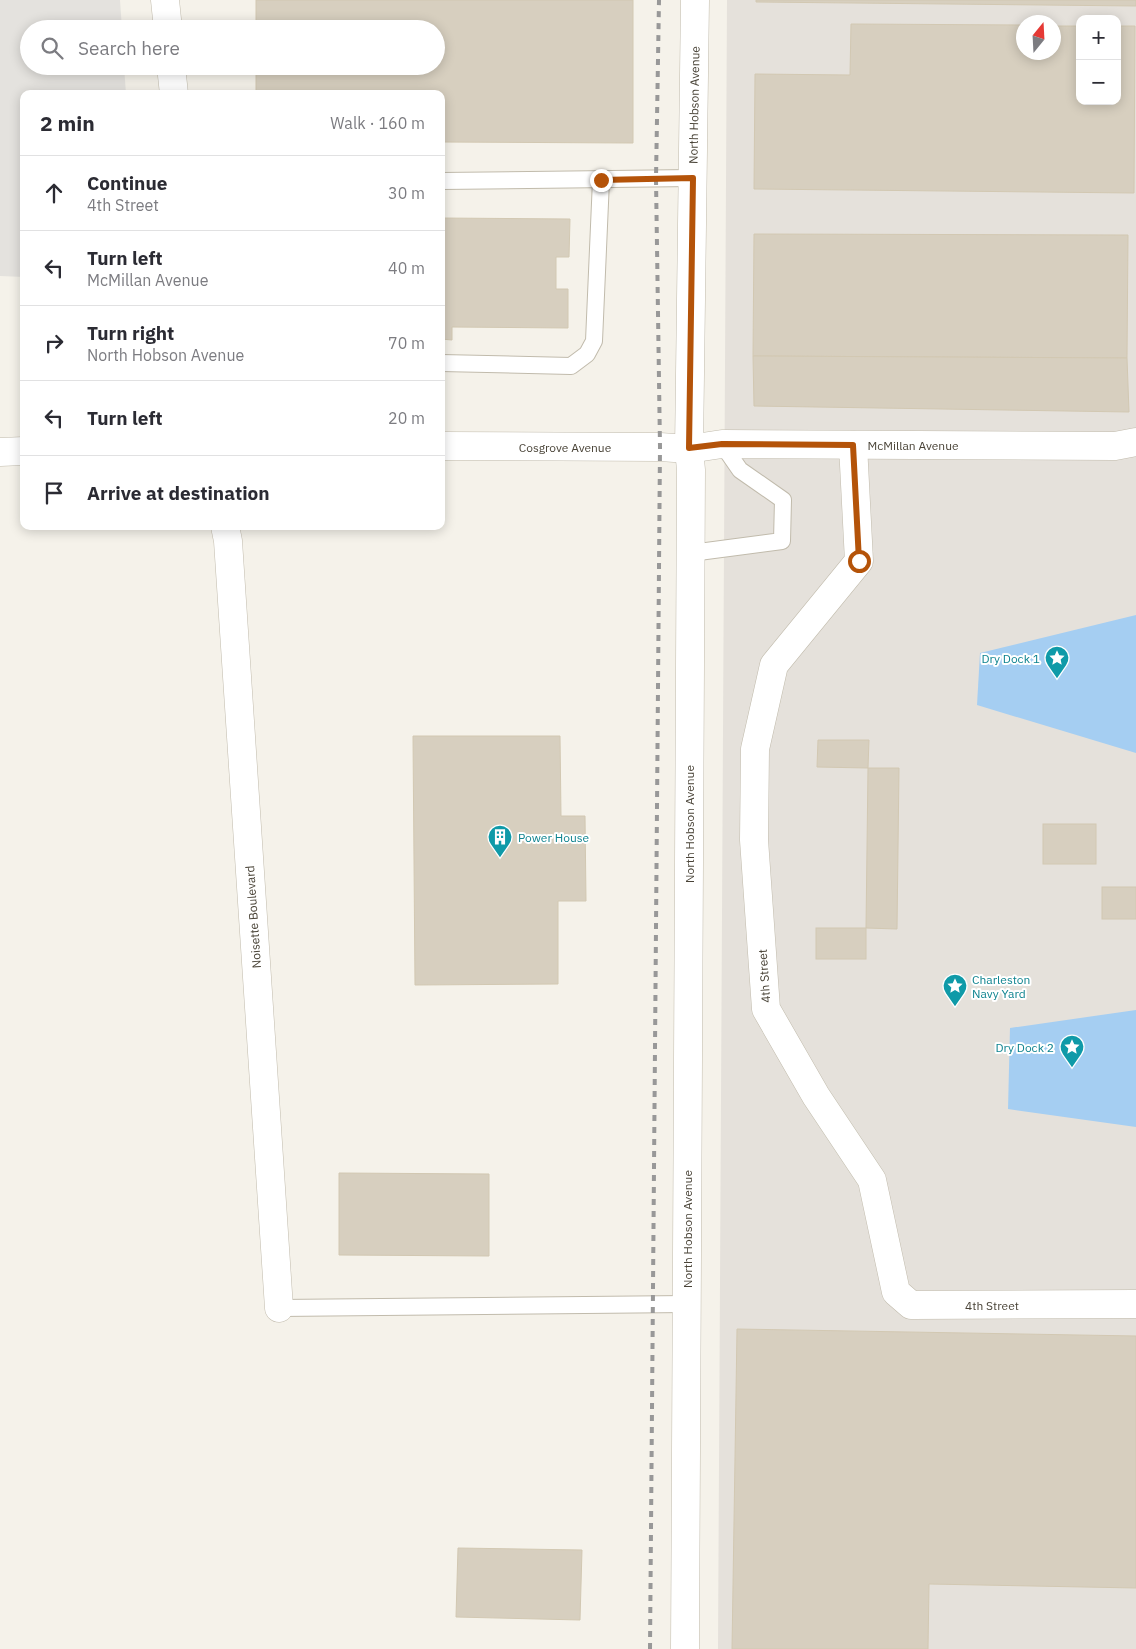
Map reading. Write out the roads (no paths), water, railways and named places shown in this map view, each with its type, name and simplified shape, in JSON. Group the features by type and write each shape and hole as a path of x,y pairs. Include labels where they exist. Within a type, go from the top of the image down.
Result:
{"street":[{"path":"165,0 167,20"},
{"name":"North Hobson Avenue","path":"685,1649 691,554 691,470 689,448 695,0"},
{"path":"172,75 174,90"},
{"name":"McMillan Avenue","path":"689,448 722,444 1114,446 1136,442"},
{"name":"4th Street","path":"853,445 859,561 774,665 755,749 754,840 766,1009 816,1096 872,1180 896,1292 911,1305 1136,1304"},
{"name":"Cosgrove Avenue","path":"445,446 689,448"},
{"path":"0,452 20,451"},
{"name":"Noisette Boulevard","path":"226,530 279,1308"}],"lane":[{"path":"445,181 693,178"},
{"path":"445,363 571,366 587,354 594,341 601,180"},
{"path":"691,554 782,541 783,500 740,470 722,444"},
{"path":"279,1308 687,1304"}],"water":[{"name":"Dry Dock 1","path":"1136,615 1136,753 977,705 980,653"},
{"name":"Dry Dock 2","path":"1136,1010 1136,1127 1008,1109 1010,1028"}],"railway":[{"path":"650,1649 660,447 656,179 659,0"}],"place":[{"name":"Dry Dock 1","path":"1057,679"},
{"name":"Power House","path":"500,858"},
{"name":"Charleston Navy Yard","path":"955,1007"},
{"name":"Dry Dock 2","path":"1072,1068"}]}
